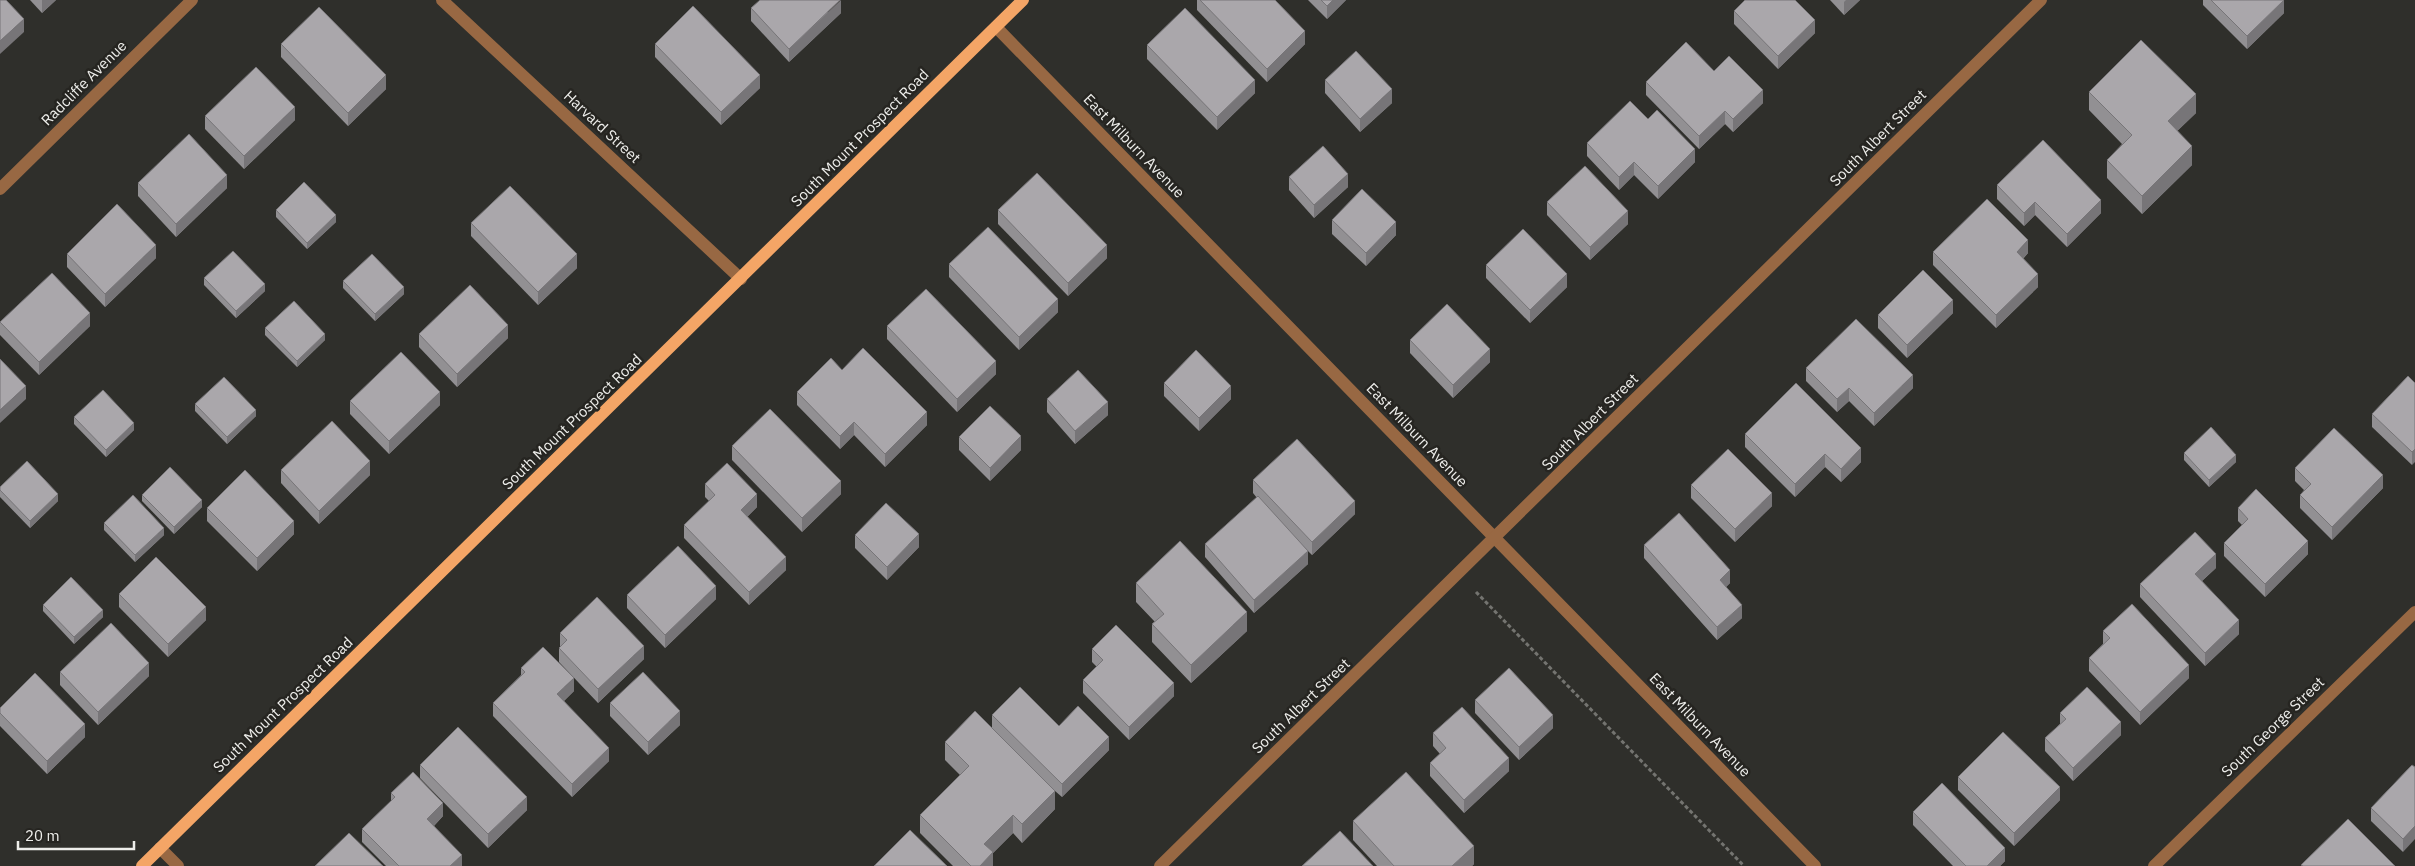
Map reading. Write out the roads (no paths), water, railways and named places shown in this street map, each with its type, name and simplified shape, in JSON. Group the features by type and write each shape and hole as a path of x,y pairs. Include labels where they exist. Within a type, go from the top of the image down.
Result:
{"main road":[{"name":"South Mount Prospect Road","path":"142,866 1023,0"}],"street":[{"name":"Radcliffe Avenue","path":"0,189 192,0"},
{"name":"Harvard Street","path":"442,0 740,279"},
{"name":"South Albert Street","path":"1160,866 2042,0"},
{"name":"East Milburn Avenue","path":"996,27 1815,866"},
{"name":"South George Street","path":"2154,866 2415,612"},
{"path":"160,848 178,866"}]}
